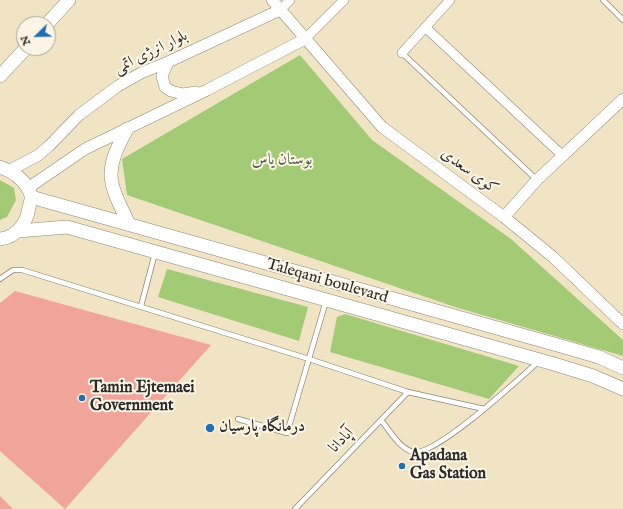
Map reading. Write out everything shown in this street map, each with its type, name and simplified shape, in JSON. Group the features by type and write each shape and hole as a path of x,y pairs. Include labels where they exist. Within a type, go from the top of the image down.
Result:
{"main road":[{"path":"54,16 69,0"},
{"path":"0,76 19,56"},
{"path":"127,129 116,150 111,169 112,186 130,224"},
{"path":"2,240 18,231 27,218 30,193 19,176 5,169"},
{"name":"Taleqani boulevard","path":"30,193 130,224 599,357 623,368"},
{"name":"Taleqani boulevard","path":"18,231 67,227 541,360 593,376 623,389"}],"street":[{"name":"کوی سعدی","path":"272,0 382,127 504,217 553,257 623,324"},
{"path":"280,10 290,0"},
{"path":"30,193 84,149 207,90 305,38 344,0"},
{"path":"402,53 450,0"},
{"name":"بلوار انرژی اتمی","path":"5,169 37,156 49,146 79,115 118,86 141,73 280,10"},
{"path":"425,27 563,156"},
{"path":"168,62 162,76 165,87 171,91 183,94 207,90"},
{"path":"504,217 537,180 623,99"}],"lane":[{"path":"603,0 622,17"},
{"path":"402,53 537,180"},
{"path":"141,306 156,252"},
{"path":"0,279 13,270 22,270 309,359 408,392 484,409"},
{"path":"238,419 287,434 326,300"},
{"path":"381,420 401,445 414,452 423,451 439,443 484,409 541,360"},
{"name":"آپادانا","path":"295,509 408,392"}],"green space":[{"name":"بوستان یاس","path":"300,55 372,140 511,239 623,340 623,356 455,307 127,195 122,159"},
{"path":"0,180 14,188 16,200 7,217 0,220"},
{"path":"167,269 308,307 299,341 158,297"},
{"path":"345,314 519,366 489,399 330,352 337,317"}],"building":[{"name":"Tamin Ejtemaei Government","path":"15,291 211,345 65,509 0,451 0,303"},
{"path":"0,496 13,509 0,509"}],"place":[{"name":"Tamin Ejtemaei Government","path":"82,398"},
{"name":"درمانگاه پارسیان","path":"210,428"},
{"name":"Apadana Gas Station","path":"402,466"}]}
